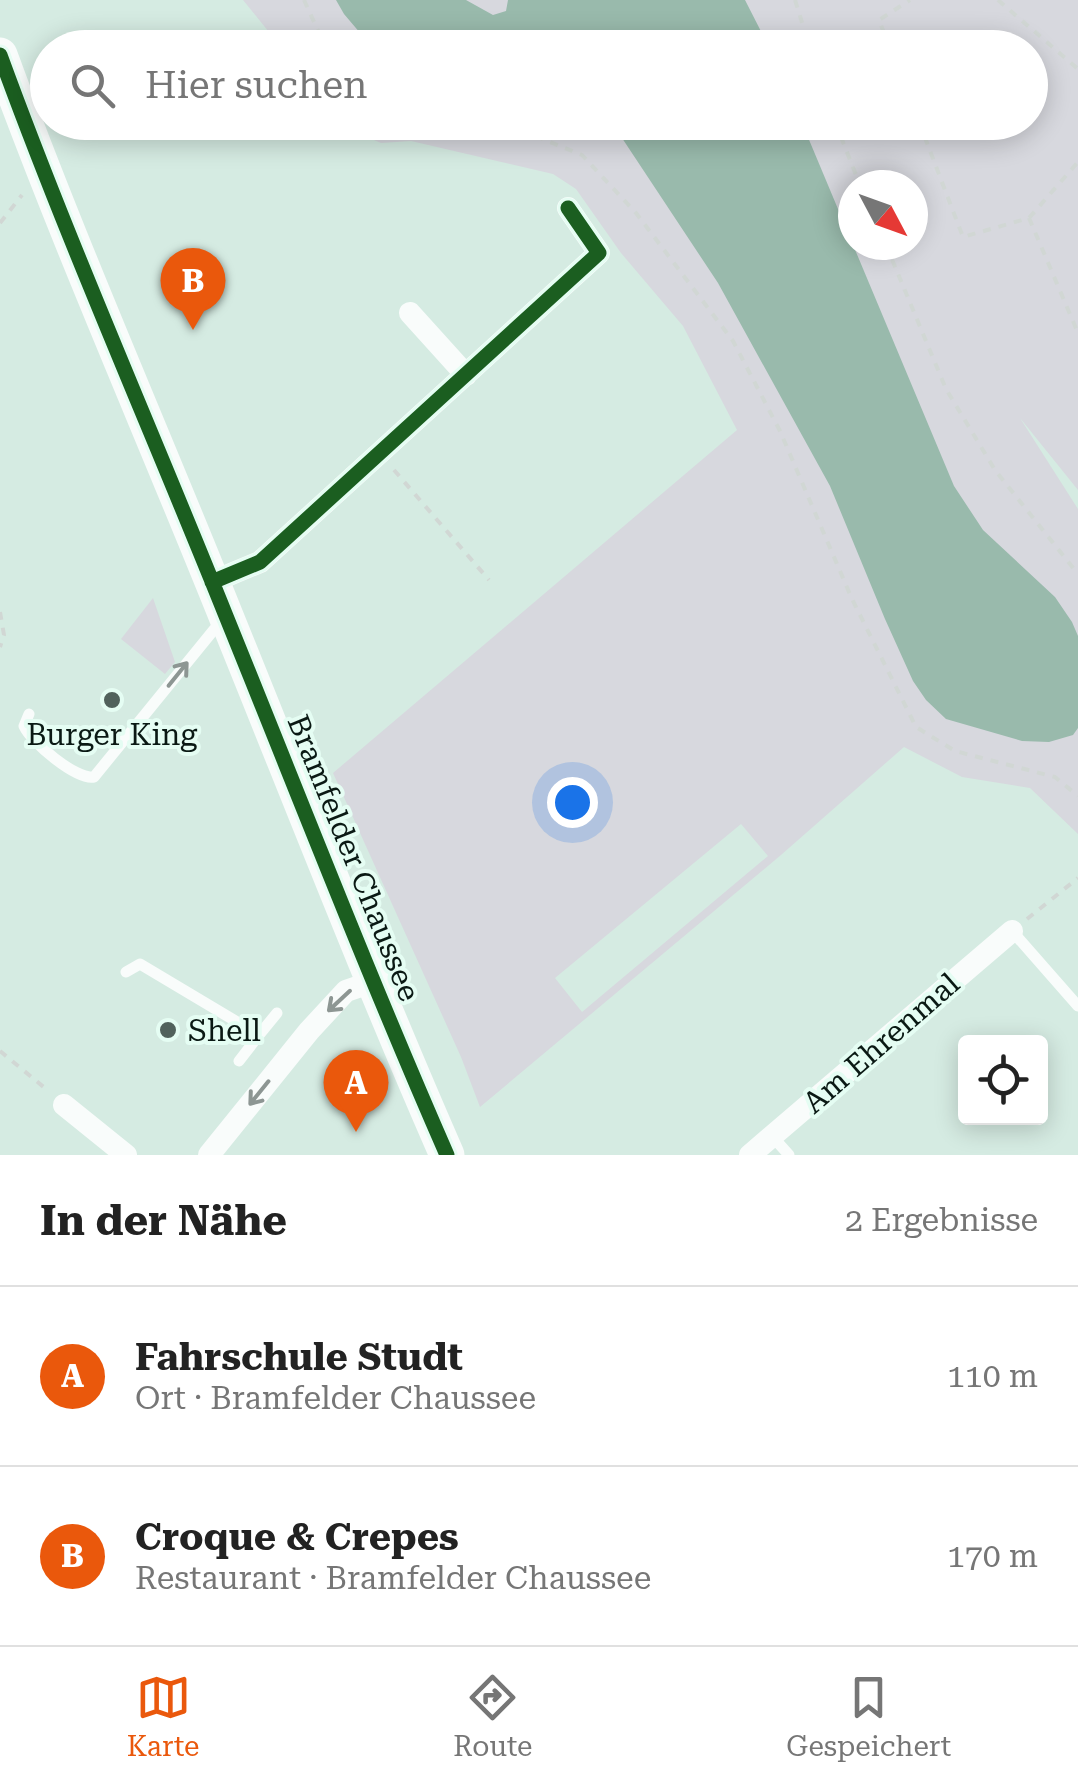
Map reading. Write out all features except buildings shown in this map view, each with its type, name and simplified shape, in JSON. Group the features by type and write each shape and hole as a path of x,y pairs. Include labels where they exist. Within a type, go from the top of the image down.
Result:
{"main road":[{"name":"Bramfelder Chaussee","path":"0,55 30,137"},
{"name":"Bramfelder Chaussee","path":"31,140 447,1155"}],"street":[{"path":"212,582 260,562 600,253 568,208"},
{"path":"410,313 466,375"},
{"name":"Am Ehrenmal","path":"750,1155 1012,931"},
{"path":"210,1155 309,1030 346,990 375,980"},
{"path":"64,1105 126,1155"}],"lane":[{"path":"29,714 24,726 30,736 78,775 94,777 226,615"},
{"path":"1012,931 1078,1006"},
{"path":"126,972 140,964 259,1035"},
{"path":"238,1061 276,1012"},
{"path":"772,1136 788,1155"}],"path":[{"path":"304,0 318,30"},
{"path":"796,0 805,30"},
{"path":"883,30 879,20 910,0"},
{"path":"998,0 1033,30"},
{"path":"1048,43 1078,69"},
{"path":"545,140 582,155 636,212 733,341 780,431 852,599 916,728 955,752 1055,777 1078,796"},
{"path":"842,140 854,170"},
{"path":"926,140 963,237 1029,218 1078,162"},
{"path":"1029,218 1078,333"},
{"path":"892,260 946,389 995,470 1078,574"},
{"path":"380,453 489,580"},
{"path":"0,612 4,635 0,646"},
{"path":"1012,931 1078,878"},
{"path":"0,1051 64,1105"}],"shaded area":[{"path":"243,0 1078,0 1078,490 1020,418 1078,509 1078,834 1030,788 962,777 904,747 480,1107 333,773 737,430 683,326 621,253 576,189 553,174 411,141 374,140 1048,140 1048,30 267,30","holes":["741,824 768,856 582,1012 555,978"]},
{"path":"336,0 466,0 493,15 506,11 508,0 745,0 760,30 358,30"},
{"path":"623,140 809,140 838,209 838,260 859,260 954,486 983,530 1055,597 1072,622 1078,636 1078,728 1073,735 1049,742 1022,741 946,719 926,700 913,681 885,619 830,486 718,283"},
{"path":"153,598 175,662 165,674 121,639"}],"cycle path":[{"path":"0,55 30,136"},
{"path":"32,140 447,1155"},
{"path":"212,582 260,562 599,253 568,208"}],"place":[{"name":"Croque & Crepes","path":"193,330"},
{"name":"Burger King","path":"112,700"},
{"name":"Shell","path":"168,1030"},
{"name":"Fahrschule Studt","path":"356,1132"}]}
